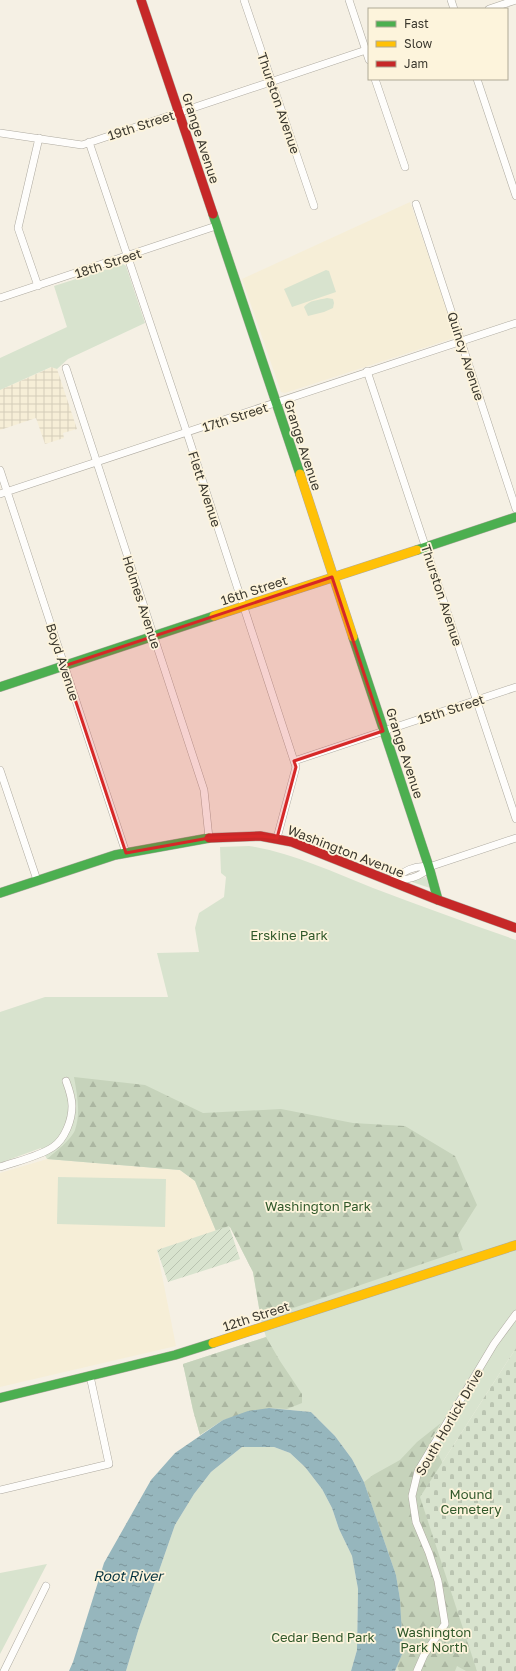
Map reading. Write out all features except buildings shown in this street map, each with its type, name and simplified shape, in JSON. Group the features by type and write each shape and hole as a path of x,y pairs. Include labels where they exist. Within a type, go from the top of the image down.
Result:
{"street":[{"name":"Grange Avenue","path":"141,0 276,403 332,577 429,867 438,900"},
{"name":"Thurston Avenue","path":"244,0 314,206"},
{"path":"349,0 368,50"},
{"path":"492,8 516,0"},
{"name":"19th Street","path":"0,133 82,145 368,50"},
{"path":"375,80 405,167"},
{"path":"477,80 516,196"},
{"path":"38,286 18,228 39,138"},
{"name":"Flett Avenue","path":"89,142 187,433 296,767 277,838"},
{"name":"Quincy Avenue","path":"416,204 516,509"},
{"name":"18th Street","path":"0,298 216,226"},
{"name":"17th Street","path":"4,493 187,433 460,340 516,323"},
{"name":"Holmes Avenue","path":"66,368 204,790 209,838"},
{"name":"Thurston Avenue","path":"367,371 516,819"},
{"name":"Boyd Avenue","path":"0,470 4,493 64,666 126,853"},
{"name":"16th Street","path":"0,687 516,516"},
{"name":"15th Street","path":"294,761 516,687"},
{"path":"0,770 37,880"},
{"name":"Washington Avenue","path":"0,893 115,855 209,838 249,835 277,838 299,845 438,900 516,928"},
{"path":"390,881 405,880 424,873 429,867 516,838"},
{"path":"0,1167 52,1148 60,1142 70,1121 72,1107 66,1081"},
{"name":"12th Street","path":"0,1398 175,1355 516,1245"},
{"name":"South Horlick Drive","path":"417,1671 424,1655 445,1624 438,1581 429,1553 416,1522 412,1496 418,1471 494,1344 516,1314"},
{"path":"0,1490 109,1464 90,1376"},
{"path":"2,1671 46,1586"}],"highlighted area":[{"path":"332,577 383,731 294,761 296,767 277,838 260,836 209,838 126,853 64,666"}],"shaded area":[{"path":"410,202 456,335 454,338 285,393 281,392 242,279"},
{"path":"52,367 57,369 77,429 63,433 64,438 45,444 36,418 0,430 0,390"},
{"path":"47,1159 180,1170 195,1181 216,1231 157,1250 176,1346 0,1387 0,1173"}],"green space":[{"path":"123,264 126,266 145,323 68,359 57,369 51,367 0,390 0,358 67,327 54,286"},
{"path":"326,270 329,271 336,292 292,307 284,289"},
{"path":"327,298 333,299 333,308 308,316 304,307 306,305 314,301"},
{"name":"Erskine Park","path":"249,846 297,858 391,895 516,940 516,1348 420,1497 477,1671 395,1671 397,1666 400,1599 396,1575 364,1482 352,1459 335,1436 311,1412 269,1408 223,1420 200,1435 183,1364 266,1337 261,1320 253,1272 230,1227 216,1231 195,1181 180,1170 47,1159 41,1148 0,1163 0,1012 45,997 168,997 157,953 199,952 195,928 199,913 224,897 226,877 221,873 220,847"},
{"path":"426,877 430,888 412,882 413,881"},
{"name":"Washington Park","path":"74,1077 145,1085 203,1113 281,1109 353,1123 405,1126 455,1156 477,1205 458,1235 463,1250 261,1319 253,1272 230,1227 216,1231 195,1181 180,1170 47,1159 73,1134 77,1124 78,1110"},
{"path":"58,1177 166,1179 165,1227 57,1224"},
{"path":"229,1226 240,1259 168,1282 157,1250"},
{"path":"266,1337 302,1394 302,1403 287,1409 269,1408 223,1420 200,1435 183,1364"},
{"name":"Mound Cemetery","path":"516,1348 516,1671 477,1671 420,1497"},
{"name":"Washington Park North","path":"441,1423 431,1439 444,1466 477,1671 466,1671 457,1666 455,1671 399,1671 397,1666 403,1652 400,1599 396,1575 364,1482 373,1475 400,1460 417,1442"},
{"name":"Cedar Bend Park","path":"242,1447 274,1447 290,1453 305,1467 322,1489 332,1508 339,1529 352,1556 358,1589 357,1650 351,1671 126,1671 139,1628 175,1525 194,1494 211,1472"},
{"path":"47,1564 0,1654 0,1573"}],"water":[{"name":"Root River","path":"269,1408 311,1412 335,1436 352,1459 364,1482 396,1575 400,1599 403,1652 395,1671 351,1671 357,1650 358,1589 352,1556 339,1529 332,1508 322,1489 305,1467 290,1453 274,1447 242,1447 211,1472 194,1494 175,1525 139,1628 126,1671 69,1671 104,1563 151,1480 175,1453 223,1420 248,1411"}],"traffic: fast":[{"path":"213,214 300,474"},
{"path":"417,550 516,517"},
{"path":"0,687 214,616"},
{"path":"353,637 429,867 438,900"},
{"path":"0,893 115,855 209,838"},
{"path":"0,1398 175,1355 213,1343"}],"traffic: slow":[{"path":"300,474 353,637"},
{"path":"214,616 417,550"},
{"path":"213,1343 516,1245"}],"traffic: jam":[{"path":"141,0 213,214"},
{"path":"209,838 260,836 292,842 438,900 516,928"}]}
